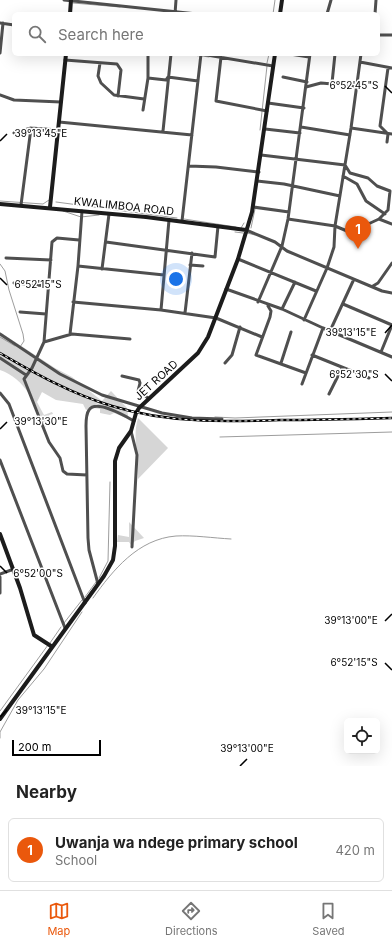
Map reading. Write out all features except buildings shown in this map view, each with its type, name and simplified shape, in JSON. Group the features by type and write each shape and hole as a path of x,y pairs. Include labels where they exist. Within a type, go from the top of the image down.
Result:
{"main road":[{"path":"280,12 282,0"},
{"path":"70,12 71,1"},
{"path":"50,207 66,56"},
{"name":"JET ROAD","path":"0,718 51,646 98,584 110,565 114,553 115,461 119,448 131,431 136,413 148,398 198,353 208,337 216,318 238,259 253,207 275,56"},
{"name":"KWALIMBOA ROAD","path":"0,204 50,207 182,221 246,230"},
{"path":"0,534 2,546 14,569 34,635 51,646"}],"street":[{"path":"64,0 96,2 175,12 176,0"},
{"path":"127,6 128,0"},
{"path":"328,12 331,0"},
{"path":"375,12 376,0"},
{"path":"0,53 2,23 12,25"},
{"path":"380,36 392,36"},
{"path":"143,110 148,78 148,56"},
{"path":"162,132 171,56"},
{"path":"182,221 201,56"},
{"path":"214,56 273,66"},
{"path":"258,302 282,246 288,219 310,56"},
{"path":"332,83 335,56"},
{"path":"304,320 327,268 334,247 335,226 350,135 361,56"},
{"path":"221,57 216,101 267,112"},
{"path":"65,60 117,64 121,70 118,96"},
{"path":"360,62 390,68 380,126 388,134"},
{"path":"100,63 98,76 101,83 118,96 144,99"},
{"path":"148,78 166,80 168,77 198,81"},
{"path":"283,77 306,82"},
{"path":"306,87 321,83 356,86"},
{"path":"0,96 14,100 61,102"},
{"path":"268,103 304,108"},
{"path":"59,122 192,135"},
{"path":"301,127 350,135"},
{"path":"14,133 31,128 58,130"},
{"path":"21,205 31,128"},
{"path":"351,128 392,134"},
{"path":"264,130 300,133"},
{"path":"387,142 388,134"},
{"path":"261,156 296,158 345,165 350,173 368,178 377,186 390,191 390,207 385,214 379,219 353,231 347,231 335,226 288,219"},
{"path":"189,166 216,167 259,172"},
{"path":"343,176 357,184 366,200 385,214"},
{"path":"257,181 292,186 340,196"},
{"path":"253,207 289,212"},
{"path":"70,334 78,266 82,211"},
{"path":"102,269 109,214"},
{"path":"379,219 392,224"},
{"path":"161,310 169,220"},
{"path":"106,242 216,256 218,226"},
{"path":"246,230 282,246 287,251 382,291 392,293"},
{"path":"79,240 54,239 52,242 44,342 37,358 24,379 49,442 60,458 63,471 72,475 87,475"},
{"path":"185,313 192,253"},
{"path":"6,258 51,260"},
{"path":"238,259 316,291"},
{"path":"373,286 378,283 392,263"},
{"path":"190,265 203,266"},
{"path":"78,266 164,276"},
{"path":"330,331 354,279"},
{"path":"282,309 295,282"},
{"path":"14,283 48,286"},
{"path":"226,289 258,302 282,309 304,320 392,357"},
{"path":"73,302 161,310 216,318 262,337"},
{"path":"266,304 269,307 271,315 256,355 306,373"},
{"path":"342,304 392,325 381,352"},
{"path":"20,312 46,314"},
{"path":"225,363 230,358 240,328"},
{"path":"302,384 323,328"},
{"path":"281,363 291,332"},
{"path":"0,334 60,374 95,393 141,406 152,411 172,415 222,419"},
{"path":"44,342 70,334 130,338"},
{"path":"312,355 369,378"},
{"path":"0,358 26,375"},
{"path":"329,394 342,368"},
{"path":"122,376 139,380 140,383 138,391 148,398"},
{"path":"0,393 9,404 84,602"},
{"path":"98,584 88,550 86,426 89,409 93,407 102,407 134,421"},
{"path":"131,431 137,455 132,547"},
{"path":"0,460 65,628"},
{"path":"0,593 0,576 14,569"}],"shaded area":[{"path":"0,332 55,368 72,377 102,401 111,391 127,408 128,416 126,418 114,413 110,415 100,413 100,409 94,408 100,402 86,410 83,404 56,400 42,392 37,402 44,415 52,412 53,414 49,415 51,422 45,427 38,409 23,386 9,374 0,370"},
{"path":"138,418 168,448 138,479 136,425"},
{"path":"129,522 144,538 135,541 131,545 129,542 117,542 118,535 129,537"}],"waterway":[{"path":"273,12 275,0"},
{"path":"73,3 120,7"},
{"path":"202,56 209,57"},
{"path":"267,63 269,56"},
{"path":"260,130 267,66"},
{"path":"0,201 43,204 49,200"},
{"path":"56,202 177,218"},
{"path":"251,228 255,209"},
{"path":"63,211 81,217 99,215"},
{"path":"184,219 236,227"},
{"path":"241,228 244,223"},
{"path":"235,232 243,233"},
{"path":"247,233 255,235"},
{"path":"0,264 5,271 9,290 23,334 24,341 20,347"},
{"path":"0,337 15,346"},
{"path":"215,417 235,418 392,412"},
{"path":"220,437 392,432"},
{"path":"99,578 108,561 110,482"},
{"path":"93,598 118,567 138,550 150,543 162,538 176,536 231,539"},
{"path":"85,597 96,582"},
{"path":"64,623 82,600"},
{"path":"0,738 0,732 18,700 44,669 82,612"},
{"path":"50,643 61,627"},
{"path":"0,711 48,645"}],"railway":[{"path":"0,353 41,376 83,396 112,406 153,416 216,421 392,418"}],"place":[{"name":"Uwanja wa ndege primary school","path":"358,249"}]}
